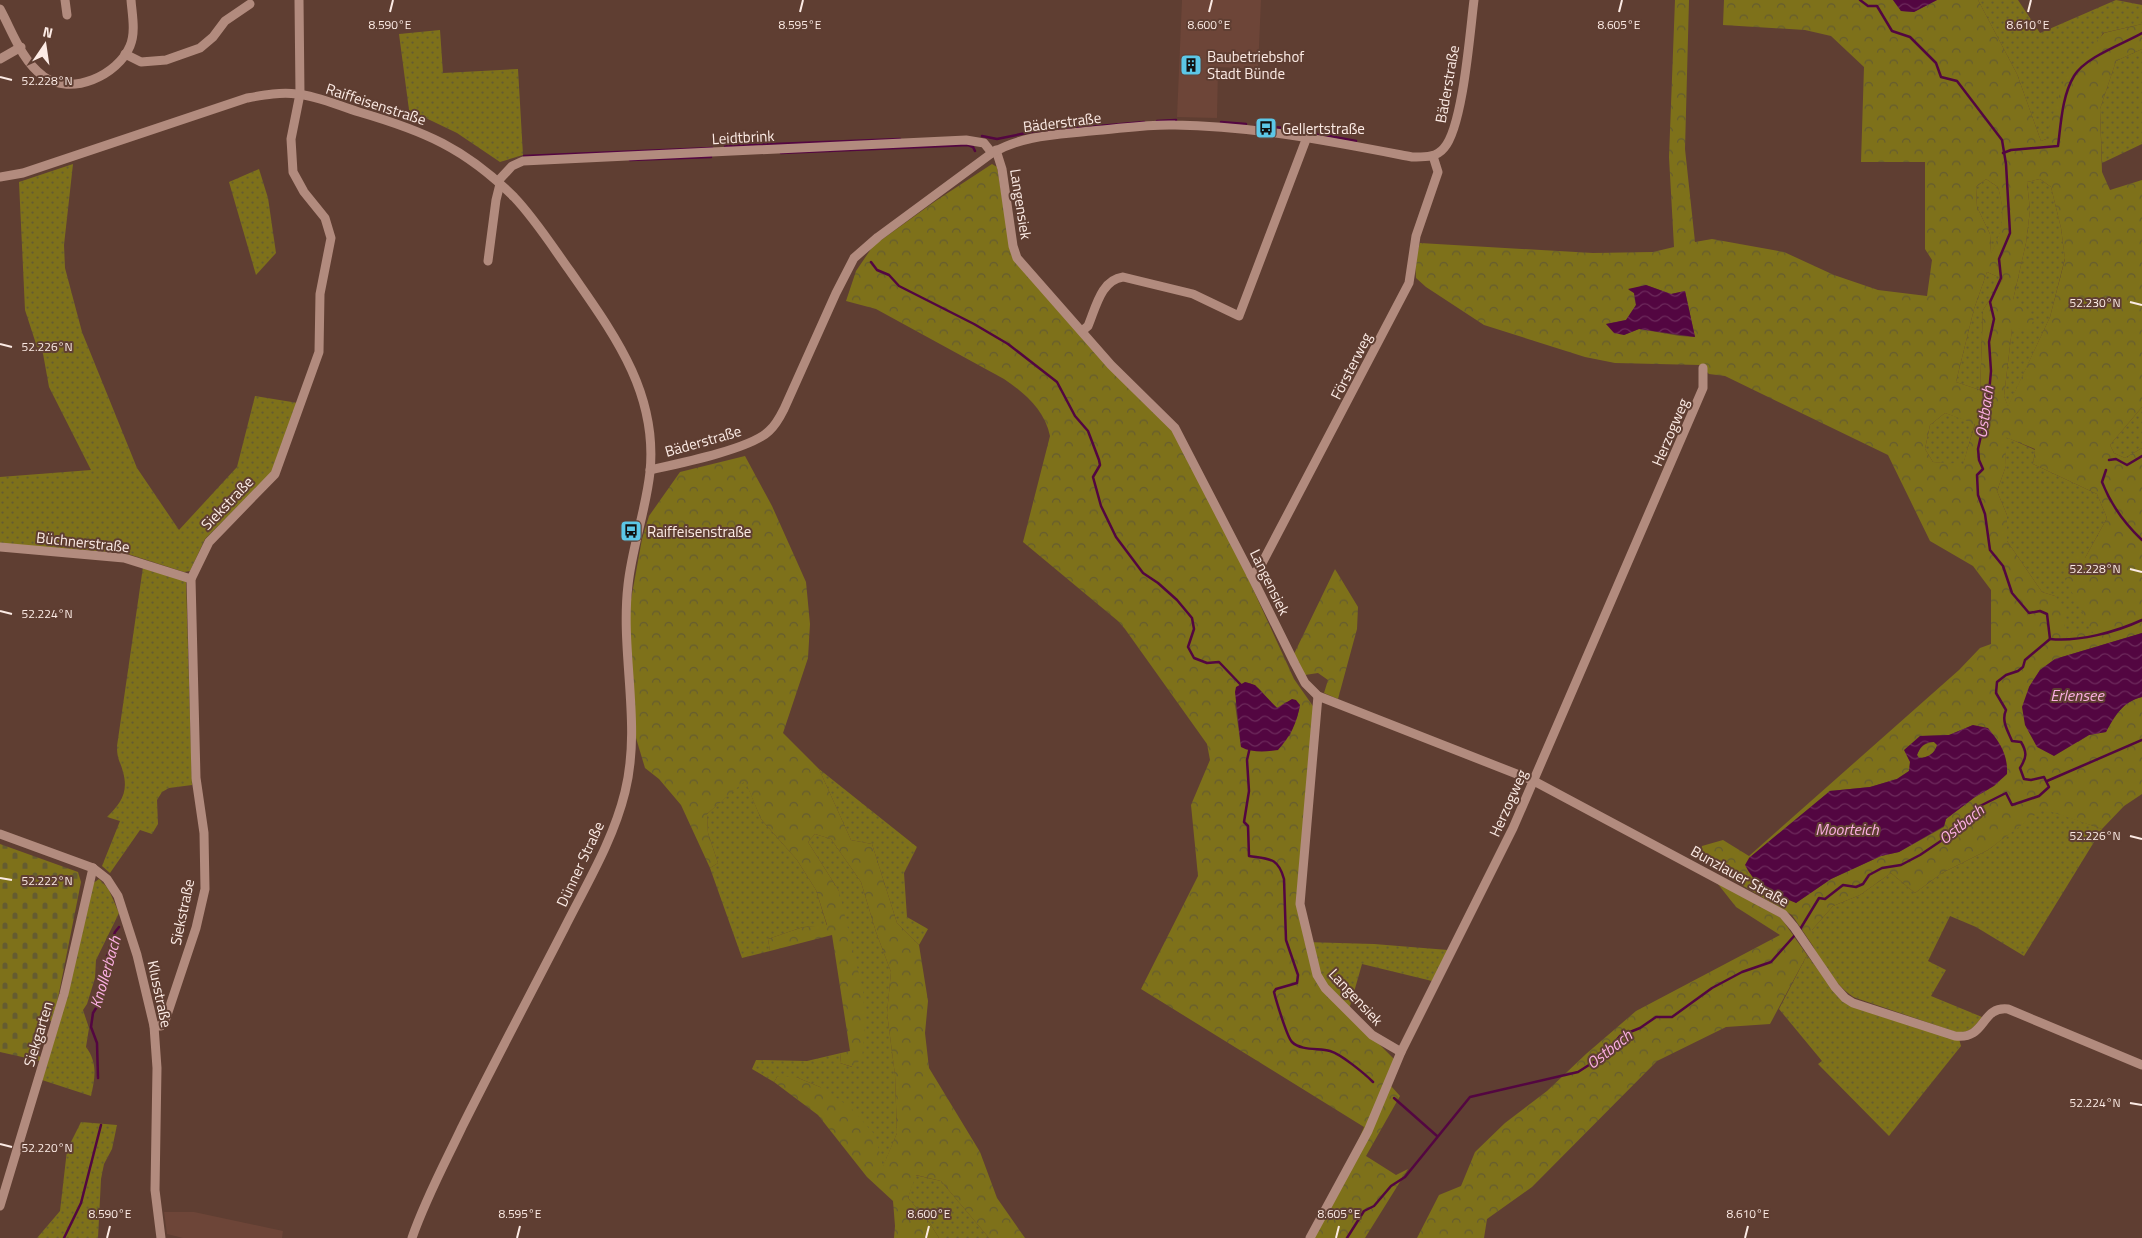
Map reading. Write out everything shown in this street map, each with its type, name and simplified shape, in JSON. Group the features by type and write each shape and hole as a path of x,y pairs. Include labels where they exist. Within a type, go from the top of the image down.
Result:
{"street":[{"path":"65,0 67,15"},
{"path":"0,8 32,66 44,77 55,82 74,84 89,81 107,72 125,54 131,45 133,32 131,0"},
{"name":"Siekstraße","path":"154,1026 161,1026 166,1018 196,928 205,889 204,834 196,778 191,579 209,542 274,474 319,352 320,294 330,238 325,218 304,192 293,172 291,139 300,94 299,0"},
{"name":"Bäderstraße","path":"650,470 741,446 768,432 778,421 843,278 854,258 878,236 994,151 1022,139 1172,125 1211,126 1307,137 1412,157 1432,156 1445,147 1454,125 1462,95 1474,0"},
{"path":"125,54 141,62 166,60 200,48 213,37 225,21 250,4"},
{"path":"0,58 21,47"},
{"name":"Raiffeisenstraße","path":"0,177 23,173 247,98 270,94 300,94 408,126 431,136 474,162 499,182 524,208 618,343 634,372 648,418 650,470"},
{"path":"1082,330 1088,326 1106,285 1113,279 1123,277 1193,294 1238,316 1307,137"},
{"name":"Leidtbrink","path":"499,182 512,166 523,161 966,140 984,143 994,151"},
{"name":"Langensiek","path":"994,151 1002,169 1012,246 1017,258 1111,365 1175,428 1251,575 1294,664 1305,683 1318,696 1300,904 1316,975 1324,988 1372,1035 1401,1052"},
{"name":"Försterweg","path":"1251,575 1259,569 1410,283 1416,236 1438,172 1432,156"},
{"path":"488,261 499,182"},
{"name":"Herzogweg","path":"1310,1238 1368,1131 1401,1052 1513,828 1532,780 1703,388 1703,368"},
{"name":"Dünner Straße","path":"412,1238 438,1176 608,844 626,791 632,739 625,610 628,578 650,470"},
{"name":"Büchnerstraße","path":"0,548 124,558 191,579"},
{"name":"Bunzlauer Straße","path":"1318,696 1532,780 1783,914 1794,927 1835,988 1853,1003 1955,1036 1966,1037 1974,1034 1992,1012 1999,1008 2008,1009 2142,1065"},
{"name":"Klusstraße","path":"0,834 93,868 106,879 118,896 125,913 154,1026 157,1068 155,1190 161,1238"},
{"name":"Siekgarten","path":"0,1206 64,994 93,868"}],"shaded area":[{"path":"1182,0 1261,0 1258,69 1218,67 1217,118 1177,117"},
{"path":"164,1212 194,1212 283,1231 282,1238 183,1238 167,1234"}],"green space":[{"path":"1675,0 1689,0 1685,149 1695,242 1712,239 1784,252 1834,275 1878,290 1927,296 1932,260 1925,249 1925,162 1861,162 1864,67 1831,36 1805,30 1723,25 1724,0 1893,0 1901,11 1914,12 1937,0 1978,0 2017,74 2041,141 2049,138 2049,127 2065,78 2104,33 2142,24 2142,49 2116,61 2100,109 2102,172 2110,190 2142,180 2142,407 2110,445 2114,453 2125,458 2142,448 2142,633 2055,659 2040,670 2029,687 2078,742 2089,735 2106,732 2124,706 2142,697 2142,794 2124,806 2102,829 2043,809 1988,850 1942,873 1915,893 1891,873 1860,895 1833,906 1812,930 1815,949 1792,915 1698,859 1702,846 1723,840 1749,856 1959,670 1980,648 1991,644 1991,590 1973,566 1930,541 1888,455 1725,376 1709,374 1700,365 1615,363 1585,357 1484,325 1426,287 1416,278 1415,262 1420,243 1593,253 1653,252 1674,247 1669,157","holes":["1986,179 1998,187 2002,205 2002,221 1999,236 1991,253 1990,234 1977,207 1976,187","2040,179 2051,187 2061,228 2065,259 2050,317 2008,406 2004,396 2012,329 2030,329 2034,318 2013,300 2026,243 2030,210 2027,182","1987,272 2003,279 1983,310 1980,390 1956,382 1974,309","1646,285 1671,294 1685,291 1695,337 1639,329 1624,335 1606,324 1626,320 1636,305 1634,293 1629,290","1945,413 1975,424 1963,464 1933,462 1925,449 1930,425","2005,437 2035,449 2033,464 2097,494 2107,518 2085,558 2076,554 2063,575 2093,633 2075,629 2065,639 2064,608 2055,596 2042,592 2007,541 2007,515 1997,491 2006,466","1973,725 1989,789 1946,819 1944,827 1899,852 1881,856 1831,879 1796,903 1749,858 1830,791 1870,787 1897,779 1909,771 1910,762 1920,736 1949,735"]},
{"path":"1978,0 2018,0 2040,33 2116,0 2142,5 2142,24 2103,33 2049,127 2049,138 2041,141 2017,74"},
{"path":"440,30 443,73 518,69 523,155 500,162 457,133 409,110 399,34"},
{"path":"2142,49 2142,144 2102,163 2100,109 2116,61"},
{"path":"73,164 64,245 65,268 82,332 137,468 179,530 237,467 255,396 298,403 273,472 205,539 190,571 184,572 125,553 0,544 0,477 91,470 49,387 42,348 37,347 25,310 19,182"},
{"path":"992,164 997,167 1010,246 1173,431 1247,576 1294,679 1315,709 1297,899 1304,939 1317,982 1397,1062 1391,1086 1400,1096 1366,1156 1396,1175 1408,1169 1365,1238 1307,1238 1354,1151 1364,1127 1141,989 1198,876 1191,805 1210,760 1207,744 1125,629 1118,621 1023,542 1050,436 1044,419 1033,403 1004,379 876,309 846,301 856,271 873,246 937,200","holes":["1245,682 1252,684 1278,708 1286,702 1300,705 1290,736 1241,747 1235,704"]},
{"path":"259,169 268,198 276,253 256,275 229,182"},
{"path":"1986,179 1998,187 2003,214 1999,237 1991,254 1990,234 1977,207 1976,187"},
{"path":"2040,179 2051,187 2061,228 2065,258 2050,317 2008,407 2004,396 2012,329 2013,300 2026,243 2030,210 2027,182"},
{"path":"1987,272 2003,279 1983,310 1980,390 1956,382 1974,309"},
{"path":"2142,407 2142,448 2125,458 2114,453 2110,445"},
{"path":"1945,413 1975,423 1963,465 1933,462 1925,449 1930,425"},
{"path":"2004,436 2035,450 2033,464 2097,494 2107,518 2085,558 2093,634 2065,640 2055,596 2042,592 2007,541 2007,515 1997,491 2006,466"},
{"path":"745,456 772,506 806,582 810,624 808,658 783,733 819,769 851,840 872,844 897,923 919,945 928,1001 925,1033 929,1068 980,1152 997,1198 1025,1238 989,1238 941,1181 916,1175 908,1198 929,1222 939,1238 894,1238 893,1201 867,1177 818,1115 774,1082 777,1077 796,1077 820,1087 850,1107 875,1135 883,1166 897,1133 895,1075 887,1013 891,972 876,932 861,882 831,839 815,834 808,842 839,891 863,991 865,1025 862,1058 853,1067 840,1063 841,1053 850,1051 832,935 770,951 768,939 803,927 827,925 816,890 797,860 761,819 745,781 707,814 708,833 718,863 710,868 681,805 659,779 645,768 636,738 628,616 642,539 649,516 680,472"},
{"path":"143,567 186,581 192,785 169,788 162,792 157,800 158,824 152,834 140,830 110,873 102,866 120,821 107,817 122,798 125,786 117,746"},
{"path":"1335,569 1358,607 1357,629 1338,699 1324,693 1328,680 1318,673 1305,675 1294,654"},
{"path":"1934,742 1938,745 1933,753 1919,758 1917,755 1921,747"},
{"path":"819,769 917,847 904,873 907,917 928,929 919,945 897,923 872,844 851,840"},
{"path":"745,780 761,819 797,860 816,890 827,926 803,927 768,939 770,951 742,958 710,868 718,863 708,833 707,814"},
{"path":"2043,808 2102,829 2024,956 1976,927 1950,916 1928,961 1946,970 1931,996 1982,1017 1971,1029 1965,1032 1956,1032 1856,998 1850,995 1832,977 1815,950 1812,930 1833,906 1860,895 1891,873 1915,893 1942,873 1988,850"},
{"path":"815,834 831,839 861,882 876,932 891,972 887,1013 895,1075 897,1133 883,1167 820,1087 796,1077 777,1077 774,1082 752,1069 756,1060 807,1061 841,1053 840,1063 852,1067 839,891 808,842"},
{"path":"0,844 78,872 81,882 56,1008 52,1021 46,1020 35,1055 41,1057 40,1061 0,1052"},
{"path":"99,879 108,888 119,913 96,960 95,978 87,1004 83,1010 89,1028 86,1047 94,1065 94,1083 91,1096 42,1080 92,884"},
{"path":"1714,879 1781,918 1807,955 1770,1024 1726,1027 1657,1061 1532,1187 1487,1219 1484,1238 1417,1238 1439,1195 1461,1186 1475,1152 1505,1123 1547,1091 1636,1011 1780,935 1736,907"},
{"path":"1305,942 1374,944 1448,950 1432,981 1362,964 1348,1013 1317,982"},
{"path":"1807,955 1833,990 1845,1001 1959,1039 1961,1046 1889,1136 1818,1064 1822,1061 1779,1009"},
{"path":"81,1122 117,1125 112,1149 104,1164 101,1179 98,1238 37,1238 60,1211 67,1150"},
{"path":"915,1175 941,1181 989,1238 939,1238 929,1222 908,1198"}],"water":[{"path":"1893,0 1937,0 1914,12 1901,11"},
{"path":"1646,285 1671,294 1685,291 1695,337 1639,329 1624,335 1614,333 1606,324 1626,320 1636,305 1634,293 1628,289"},
{"name":"Erlensee","path":"2142,633 2142,697 2124,706 2106,732 2089,735 2054,756 2037,747 2025,725 2022,707 2029,687 2040,670 2055,659"},
{"path":"1245,682 1255,685 1277,708 1292,699 1296,700 1300,705 1292,729 1278,750 1259,752 1241,747 1235,692 1236,687"},
{"name":"Moorteich","path":"1973,725 1988,728 2005,755 2007,774 1994,786 1975,797 1946,819 1944,826 1899,852 1881,856 1831,879 1796,903 1766,889 1755,880 1745,865 1749,858 1830,791 1870,787 1897,779 1909,771 1910,762 1904,750 1920,736 1949,735","holes":["1929,742 1934,742 1937,745 1933,753 1919,758 1917,755 1922,747"]}],"waterway":[{"name":"Ostbach","path":"1799,931 1819,898 1825,899 1843,885 1856,887 1863,884 1869,875 1882,868 1901,865 1920,855 1963,826 1980,806 2006,793 2012,805 2039,796 2049,787 2044,777 2031,780 2024,779 2020,768 2025,758 2024,749 2021,742 2012,741 2004,718 2006,710 1996,693 1997,682 2006,675 2023,667 2025,660 2050,639 2047,614 2040,611 2029,613 2012,593 2003,566 1990,550 1985,514 1978,495 1977,475 1983,469 1979,460 1978,449 1988,404 1991,371 1989,342 1994,319 1990,302 2001,278 1999,259 2010,233 2006,164 2002,140 1957,81 1941,77 1936,63 1910,37 1892,31 1877,6 1868,6 1860,0"},
{"path":"2003,153 2011,150 2058,146 2064,101 2070,84 2079,69 2095,57 2142,33"},
{"path":"1157,121 1176,120"},
{"path":"982,136 997,139 1031,132 1144,122"},
{"path":"1221,122 1246,124"},
{"path":"1256,125 1292,129 1356,141"},
{"path":"725,146 900,139"},
{"path":"781,153 968,145 973,147 975,151"},
{"path":"524,156 712,148"},
{"path":"630,160 711,157"},
{"path":"871,262 877,270 889,275 899,286 974,324 1008,344 1057,382 1075,416 1088,431 1100,465 1093,477 1101,506 1116,537 1143,573 1177,600 1192,618 1194,629 1188,647 1194,658 1207,663 1219,662 1241,685"},
{"path":"2109,460 2116,459 2127,465 2142,456"},
{"path":"2106,470 2102,482 2114,506 2129,527 2142,540"},
{"path":"2050,639 2073,639 2097,635 2142,620"},
{"path":"2047,781 2142,740"},
{"path":"1250,747 1247,760 1249,791 1244,822 1248,826 1249,856 1272,860 1282,872 1284,879 1286,940 1298,975 1297,983 1276,989 1274,992 1285,1026 1290,1039 1296,1045 1335,1053 1373,1082"},
{"name":"Knollerbach","path":"98,1078 97,1043 91,1027 93,1013 98,1005 107,956 115,932 119,927"},
{"name":"Ostbach","path":"1347,1238 1364,1211 1374,1206 1391,1186 1405,1177 1470,1097 1578,1072 1603,1056 1620,1036 1640,1028 1656,1017 1672,1017 1712,988 1742,972 1771,962 1795,935"},
{"path":"1394,1098 1437,1136"},
{"name":"Knollerbach","path":"64,1238 81,1203 101,1125"}],"place":[{"name":"Baubetriebshof Stadt Bünde","path":"1191,65"},
{"name":"Gellertstraße","path":"1266,128"},
{"name":"Raiffeisenstraße","path":"631,531"}]}
